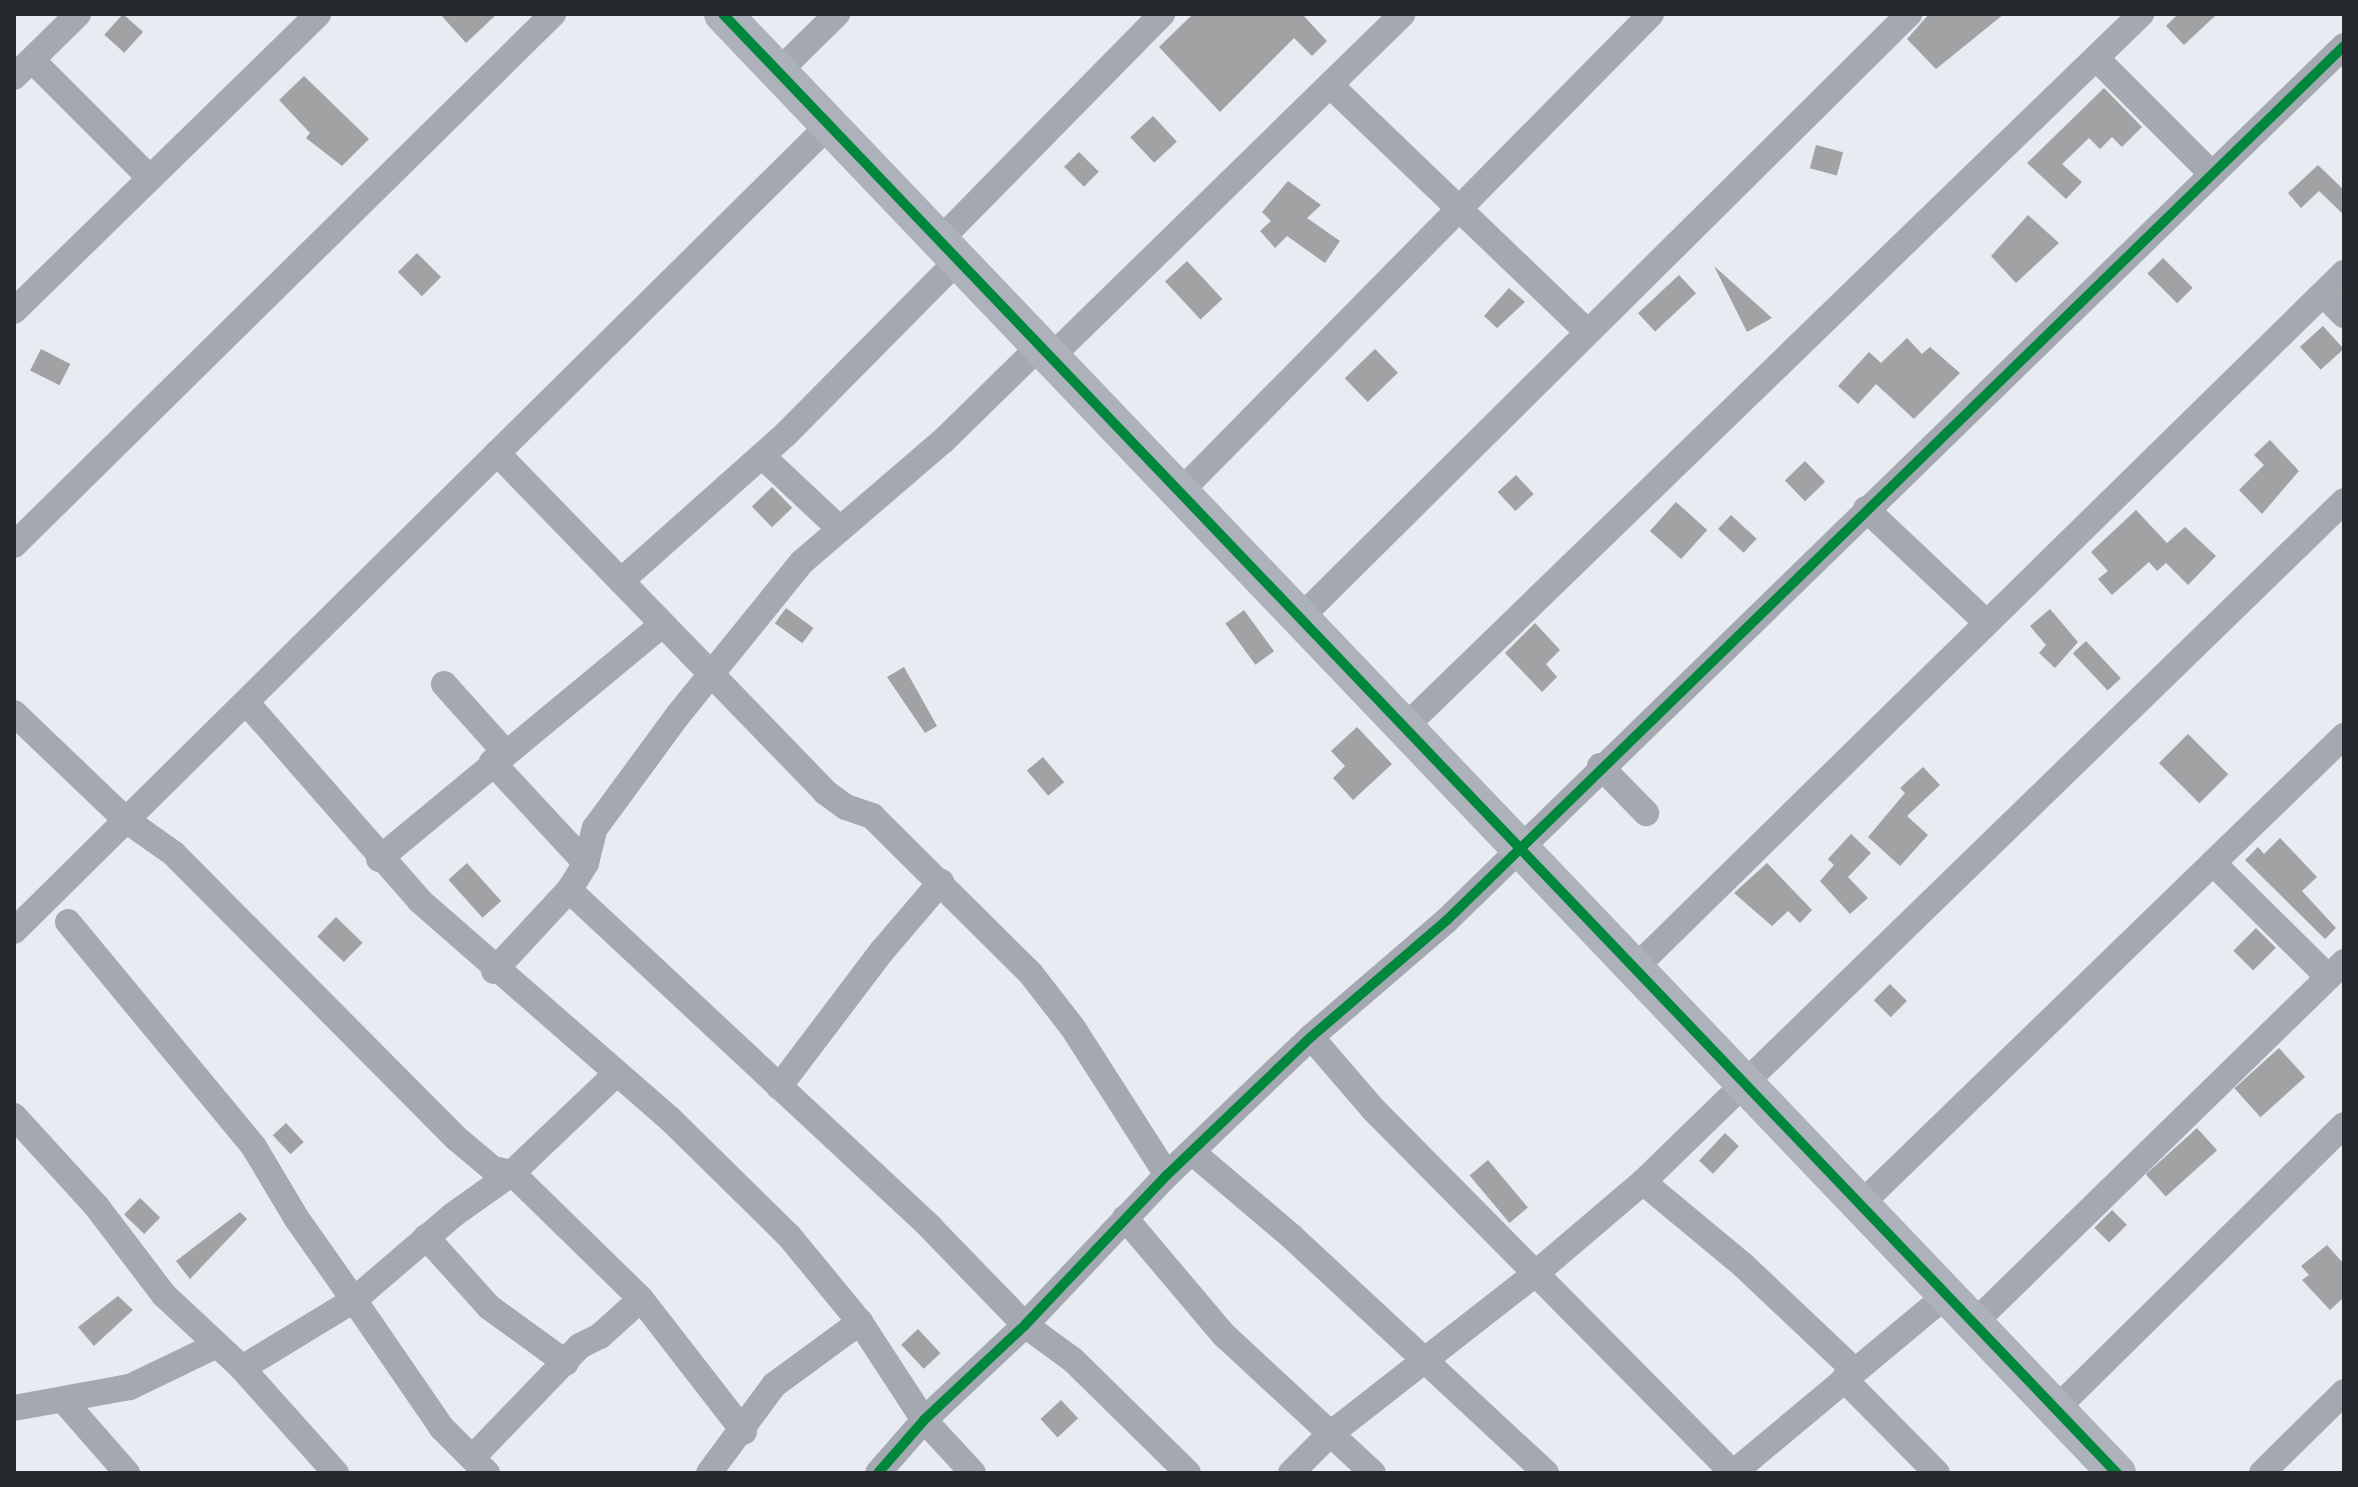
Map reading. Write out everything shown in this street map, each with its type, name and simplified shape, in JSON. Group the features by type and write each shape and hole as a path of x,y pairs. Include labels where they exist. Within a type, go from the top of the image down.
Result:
{"street":[{"path":"78,14 23,69 150,178"},
{"path":"14,311 318,14"},
{"path":"14,545 553,14"},
{"path":"723,14 2117,1473"},
{"path":"778,72 837,14"},
{"path":"621,581 762,456 1162,14"},
{"path":"494,971 569,890 586,863 595,828 802,562 1046,352 1403,14"},
{"path":"1180,492 1651,14"},
{"path":"1300,618 1909,14"},
{"path":"1405,727 2141,14"},
{"path":"878,1473 924,1420 1025,1325 1167,1175 1311,1037 1447,920 1600,766 2344,46"},
{"path":"2096,58 2212,174"},
{"path":"1330,85 1588,332"},
{"path":"14,931 829,125"},
{"path":"1635,968 2344,273"},
{"path":"2323,294 2344,315"},
{"path":"497,453 711,678 825,792 846,807 872,816 1043,987 1167,1175"},
{"path":"762,456 839,528"},
{"path":"1291,1473 1329,1435 1535,1274 1643,1182 2344,501"},
{"path":"1866,509 1987,623"},
{"path":"379,859 662,625"},
{"path":"444,684 586,863"},
{"path":"246,702 379,859 494,971 671,1120 789,1236 860,1322 924,1420 973,1473"},
{"path":"14,713 126,820 173,853 456,1138 493,1169 512,1173 641,1299 744,1432"},
{"path":"1861,1204 2344,736"},
{"path":"1600,766 1646,813"},
{"path":"1974,1323 2336,970 2213,863"},
{"path":"779,1087 882,951 941,882"},
{"path":"569,890 931,1228 1025,1325 1073,1360 1188,1473"},
{"path":"68,922 254,1147 297,1219 442,1428 480,1465 580,1346 641,1299"},
{"path":"1311,1037 1374,1110 1733,1473 1947,1295"},
{"path":"242,1368 354,1300 426,1237 512,1173 615,1075"},
{"path":"14,1116 97,1207 164,1295 242,1368 336,1473"},
{"path":"2056,1409 2344,1125"},
{"path":"1192,1152 1291,1236 1421,1361 1546,1473"},
{"path":"1643,1182 1743,1265 1849,1375 1937,1473"},
{"path":"1125,1218 1224,1335 1373,1473"},
{"path":"426,1237 489,1307 566,1363"},
{"path":"709,1473 744,1432 783,1376 860,1322"},
{"path":"14,1408 64,1401 153,1380 215,1346"},
{"path":"2262,1473 2344,1392"},
{"path":"64,1401 127,1473"}],"building":[{"path":"123,14 143,32 124,53 104,35"},
{"path":"440,14 497,14 466,43"},
{"path":"1193,14 1302,14 1327,41 1312,56 1294,38 1220,112 1159,47"},
{"path":"1929,14 2004,14 1936,69 1907,39"},
{"path":"2178,14 2217,14 2184,45 2166,26"},
{"path":"304,76 369,139 342,166 306,138 310,133 279,100"},
{"path":"2104,88 2142,127 2122,147 2112,137 2100,149 2089,138 2062,164 2082,182 2066,199 2027,163"},
{"path":"1153,116 1177,142 1154,163 1130,137"},
{"path":"1816,145 1843,152 1837,175 1810,168"},
{"path":"1079,152 1099,172 1084,187 1064,167"},
{"path":"2318,165 2344,190 2344,215 2319,191 2301,208 2288,193"},
{"path":"1288,181 1321,205 1307,218 1340,241 1325,263 1287,236 1275,248 1260,231 1271,221 1262,212"},
{"path":"2028,215 2059,243 2016,283 1991,256"},
{"path":"417,253 441,277 422,296 398,272"},
{"path":"2163,258 2193,288 2177,303 2147,274"},
{"path":"1187,261 1222,299 1201,319 1165,281"},
{"path":"1714,266 1772,318 1747,332"},
{"path":"1679,275 1696,293 1655,331 1638,313"},
{"path":"1509,288 1525,302 1497,328 1484,316"},
{"path":"2323,326 2344,349 2321,370 2300,347"},
{"path":"1907,338 1922,354 1930,347 1960,373 1914,419 1876,384 1858,404 1838,386 1869,352 1881,363"},
{"path":"41,349 70,364 60,385 30,370"},
{"path":"1375,349 1398,373 1368,402 1345,378"},
{"path":"2270,440 2299,471 2262,514 2239,490 2264,465 2254,455"},
{"path":"1805,461 1825,482 1805,501 1785,480"},
{"path":"1516,475 1534,494 1515,511 1498,492"},
{"path":"772,487 792,508 772,527 752,506"},
{"path":"1676,502 1707,530 1681,559 1650,531"},
{"path":"2136,510 2167,543 2185,527 2216,556 2188,585 2166,563 2157,571 2149,562 2112,595 2098,579 2108,571 2091,552"},
{"path":"1731,515 1757,539 1744,553 1718,529"},
{"path":"786,608 814,628 802,643 775,623"},
{"path":"2050,609 2078,642 2055,668 2039,653 2046,645 2030,626"},
{"path":"1244,610 1274,651 1255,665 1225,624"},
{"path":"1535,623 1560,650 1546,664 1557,677 1542,692 1505,653"},
{"path":"2086,641 2121,678 2108,691 2073,653"},
{"path":"904,667 937,726 925,733 887,677"},
{"path":"1357,727 1392,764 1353,800 1333,778 1345,766 1331,751"},
{"path":"2188,734 2228,774 2199,803 2159,763"},
{"path":"1043,757 1064,782 1048,796 1027,770"},
{"path":"1923,767 1940,785 1907,816 1928,835 1900,866 1868,837 1905,793 1900,788"},
{"path":"1851,834 1871,853 1848,877 1868,898 1850,914 1820,881 1834,865 1828,859"},
{"path":"2280,838 2317,877 2302,891 2336,928 2325,939 2245,860 2258,847 2264,854"},
{"path":"467,863 501,901 483,918 448,880"},
{"path":"1767,863 1812,910 1800,923 1788,911 1772,926 1734,893"},
{"path":"336,917 363,943 344,962 317,936"},
{"path":"2256,928 2276,948 2253,970 2233,951"},
{"path":"1890,984 1907,1001 1891,1017 1874,1000"},
{"path":"2279,1048 2305,1077 2261,1117 2234,1088"},
{"path":"286,1123 304,1142 291,1154 273,1135"},
{"path":"2197,1128 2217,1150 2166,1196 2146,1174"},
{"path":"1725,1133 1739,1146 1713,1174 1699,1161"},
{"path":"1488,1160 1528,1207 1509,1223 1470,1175"},
{"path":"140,1198 160,1217 144,1234 124,1215"},
{"path":"2112,1210 2127,1225 2109,1243 2094,1228"},
{"path":"240,1212 247,1219 190,1279 176,1261"},
{"path":"2327,1245 2344,1264 2344,1297 2330,1310 2302,1280 2309,1275 2301,1266"},
{"path":"118,1296 133,1310 94,1346 78,1327"},
{"path":"918,1329 941,1353 924,1369 901,1345"},
{"path":"1061,1400 1078,1418 1058,1437 1041,1419"}],"cycle path":[{"path":"723,14 2117,1473"},
{"path":"878,1473 924,1420 1025,1325 1167,1175 1311,1037 1447,920 2344,46"}]}
